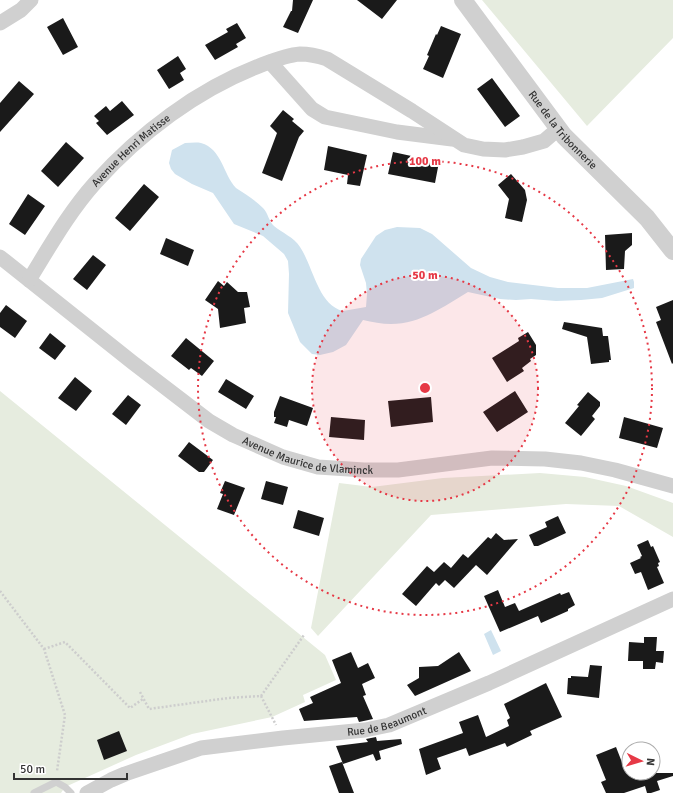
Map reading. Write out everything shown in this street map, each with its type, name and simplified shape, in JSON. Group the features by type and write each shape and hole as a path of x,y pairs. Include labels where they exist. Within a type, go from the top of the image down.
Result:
{"street":[{"path":"0,23 21,10 31,0"},
{"name":"Rue de la Tribonnerie","path":"463,0 558,129 574,147 647,218 673,251"},
{"name":"Avenue Henri Matisse","path":"29,280 55,237 80,201 96,182 138,142 178,111 202,95 242,73 292,55 301,54 319,56 336,63 464,145 483,149 505,150 523,147 544,141 558,129"},
{"name":"Avenue Henri Matisse","path":"270,62 312,108 324,117 397,132 456,140"},
{"name":"Avenue Maurice de Vlaminck","path":"0,257 209,421 248,443 283,457 306,464 332,469 389,470 433,466 480,458 539,458 581,463 615,470 673,486"},
{"name":"Rue de Beaumont","path":"87,793 111,780 193,750 211,746 365,730 401,721 489,683 673,599"}],"lane":[{"path":"34,793 56,782 65,787 71,793"}],"path":[{"path":"0,591 44,649 65,715 56,782"},
{"path":"261,696 304,635"},
{"path":"44,649 65,642 130,708 143,699"},
{"path":"140,692 149,709 228,698 261,696"},
{"path":"261,696 283,738"}],"shaded area":[{"path":"482,0 673,0 673,38 587,126"},
{"path":"0,391 325,655 336,680 303,695 305,702 272,717 192,734 136,755 65,787 61,793 0,793"},
{"path":"540,473 585,477 626,486 673,503 673,537 619,506 566,504 431,515 318,636 311,628 339,483 372,487 443,478"}],"water":[{"path":"185,143 201,143 214,151 236,188 260,205 265,210 272,224 291,238 300,247 322,293 335,307 343,311 366,307 366,283 360,265 361,259 376,236 385,230 397,227 420,228 432,234 471,268 490,277 508,282 558,288 587,288 633,279 634,288 602,298 556,301 500,299 468,292 432,313 412,321 391,324 363,320 346,345 333,352 320,355 312,354 300,342 288,313 289,274 288,261 284,254 263,236 234,224 213,193 192,184 175,174 169,163 172,150"},
{"path":"491,630 501,651 493,655 484,634"}],"building":[{"path":"293,0 313,0 298,33 283,27 292,11"},
{"path":"357,0 397,0 382,19"},
{"path":"63,18 78,47 63,55 47,27"},
{"path":"237,23 246,38 236,44 238,47 215,60 205,45 228,32 226,29"},
{"path":"441,26 461,34 443,78 423,69 429,56 427,55"},
{"path":"178,56 186,69 180,73 184,80 169,89 157,70"},
{"path":"492,78 520,116 505,127 477,89"},
{"path":"19,81 34,94 0,132 0,103"},
{"path":"122,101 134,115 107,135 96,123 99,121 94,116 106,106 110,111"},
{"path":"283,110 294,119 292,121 304,131 299,137 282,181 262,173 277,133 270,126"},
{"path":"66,142 84,158 58,187 41,171"},
{"path":"328,146 367,155 360,186 347,184 348,175 324,170"},
{"path":"393,152 439,162 435,183 388,174"},
{"path":"511,174 525,190 527,200 522,222 505,218 509,199 498,185"},
{"path":"144,184 159,197 130,231 115,218"},
{"path":"28,194 45,206 25,235 9,224"},
{"path":"632,233 632,245 625,251 624,269 606,270 605,235"},
{"path":"166,238 194,250 188,266 160,254"},
{"path":"93,255 106,265 87,290 73,279"},
{"path":"218,281 224,286 227,282 238,292 247,292 250,307 244,308 246,323 220,328 218,309 205,300"},
{"path":"673,300 672,364 656,322 661,320 656,307"},
{"path":"6,305 27,321 15,338 0,327 0,313"},
{"path":"564,322 602,328 603,336 608,336 611,360 609,360 609,362 591,364 587,337 562,329"},
{"path":"528,332 536,345 536,355 522,368 524,371 507,382 492,358 519,341 518,338"},
{"path":"50,333 66,346 55,360 39,348"},
{"path":"186,338 214,361 202,376 191,368 189,370 171,356"},
{"path":"75,377 92,391 76,411 58,398"},
{"path":"226,379 254,396 246,409 218,392"},
{"path":"515,391 528,412 497,432 483,412"},
{"path":"588,392 600,402 600,406 592,416 595,419 581,436 565,423"},
{"path":"128,395 141,405 126,425 112,414"},
{"path":"280,396 313,408 307,426 289,420 287,427 274,423 276,417 274,417 274,412"},
{"path":"431,397 433,422 391,427 388,401"},
{"path":"331,417 365,420 364,440 329,437"},
{"path":"624,417 663,428 657,448 619,438"},
{"path":"189,442 213,460 204,472 199,472 178,456"},
{"path":"225,481 245,488 234,515 217,509 223,494 220,493"},
{"path":"266,481 288,487 283,505 261,499"},
{"path":"298,510 324,518 319,536 293,528"},
{"path":"558,516 566,533 538,546 534,546 529,535 547,527 545,522"},
{"path":"496,533 504,540 518,539 487,575 476,565 454,588 445,580 439,586 436,583 416,606 402,594 427,566 434,572 444,562 451,568 463,554 468,558 488,537 491,539"},
{"path":"648,540 651,547 653,546 660,562 658,563 659,566 657,567 664,583 648,590 641,572 635,574 630,563 641,558 640,557 642,556 637,545"},
{"path":"498,590 505,607 515,603 519,611 560,593 561,595 569,592 575,605 568,609 568,611 541,623 538,616 500,632 484,596"},
{"path":"644,637 657,637 656,651 664,651 663,663 656,662 655,669 643,669 643,661 628,661 629,642 644,643"},
{"path":"351,652 358,668 368,663 375,678 362,684 366,695 363,696 373,719 359,722 357,717 304,721 299,709 313,703 310,697 341,683 332,660"},
{"path":"459,652 471,671 415,696 407,685 419,678 419,667 438,666"},
{"path":"590,665 602,666 599,698 567,694 568,678 571,678 571,676 588,677"},
{"path":"546,683 562,717 530,731 532,735 507,747 505,743 469,756 466,748 437,758 441,769 426,775 419,749 463,733 459,722 478,715 486,737 509,726 507,720 510,718 504,704"},
{"path":"119,731 127,751 104,760 97,740"},
{"path":"376,737 377,741 401,739 402,744 379,751 381,759 376,761 373,754 343,764 336,746 368,742 366,739"},
{"path":"616,747 621,760 621,781 657,781 660,790 647,793 645,786 624,793 606,793 601,782 606,780 596,755"},
{"path":"342,762 354,793 339,793 329,766"},
{"path":"661,773 673,773 673,776 661,780"}]}
